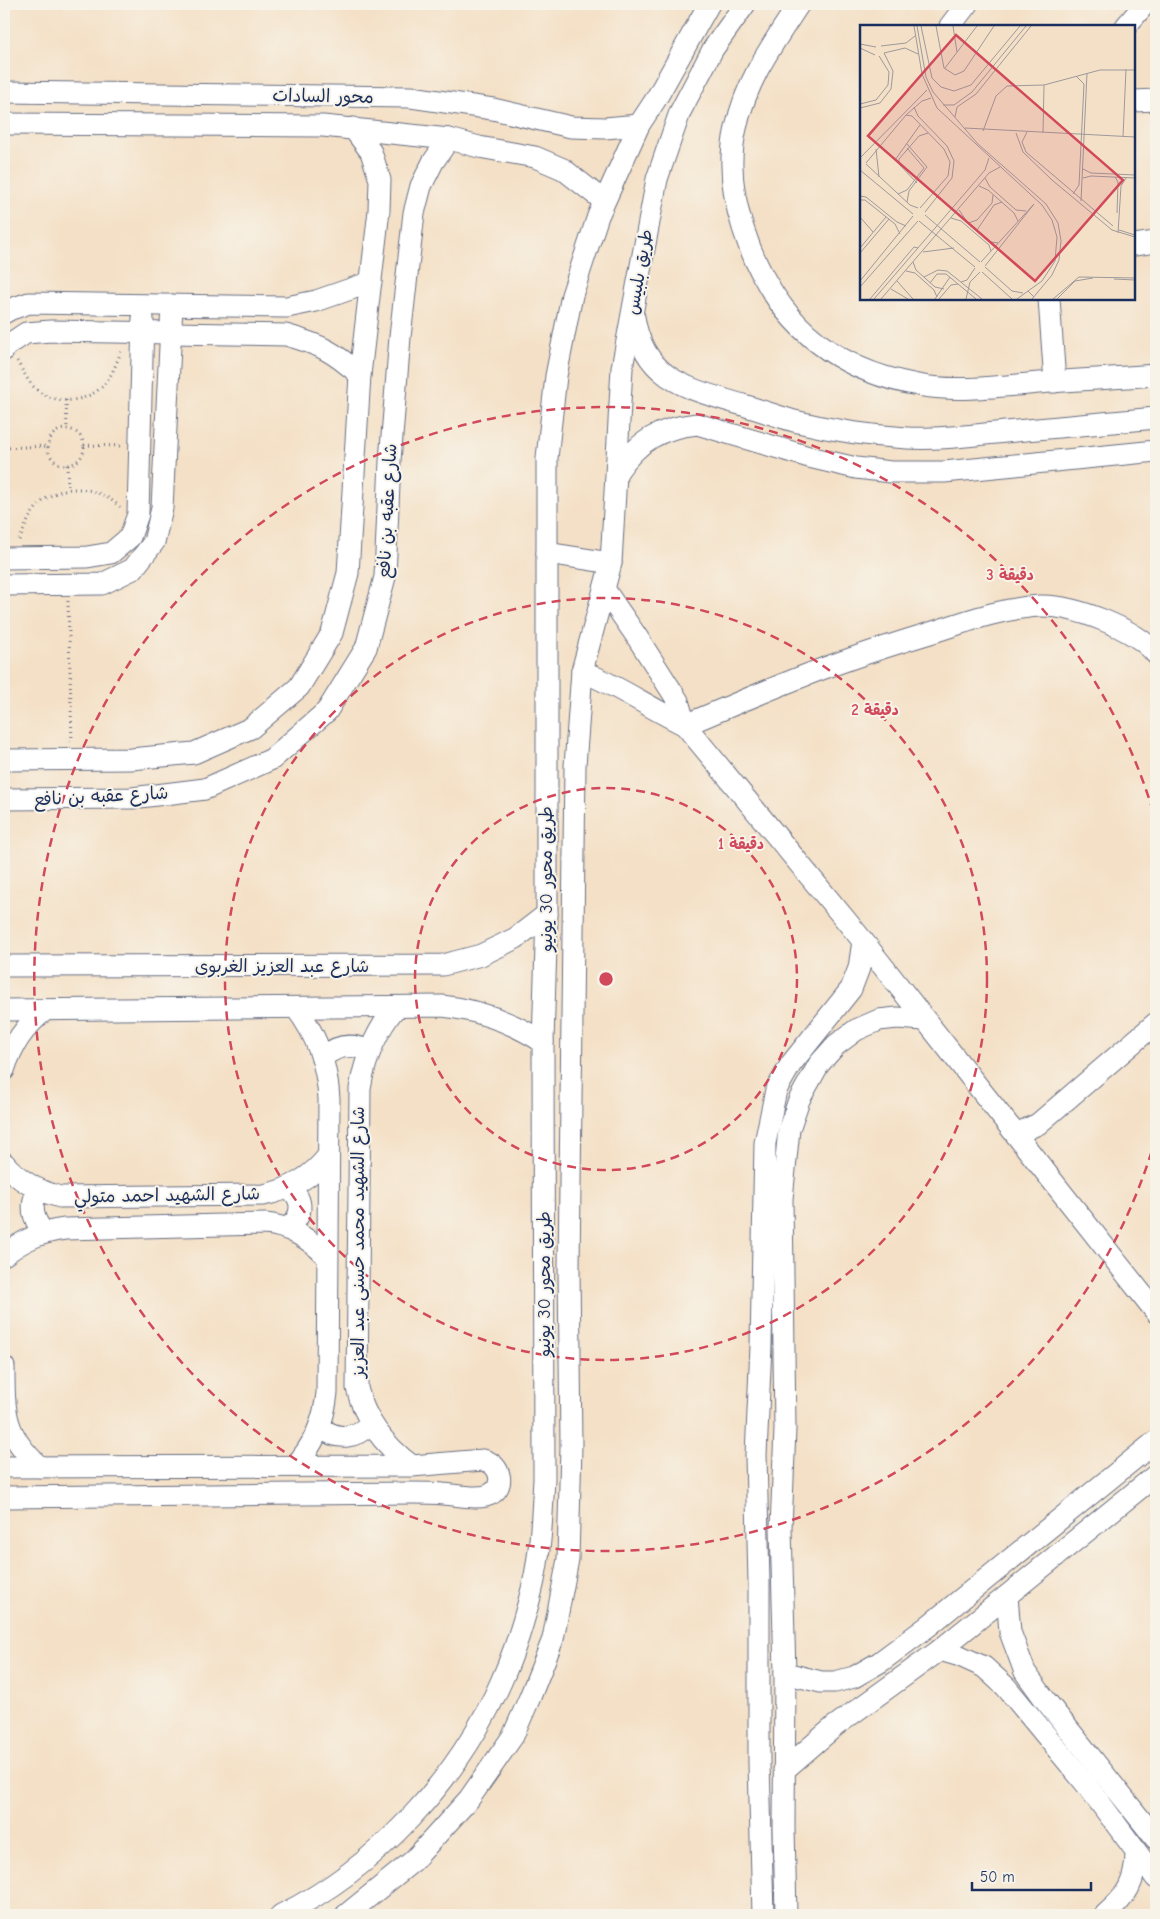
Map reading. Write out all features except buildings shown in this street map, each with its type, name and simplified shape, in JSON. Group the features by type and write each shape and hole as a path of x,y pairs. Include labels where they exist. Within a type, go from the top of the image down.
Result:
{"street":[{"path":"611,564 547,553 547,458 556,376 572,295 604,201 639,125 656,99 709,4"},
{"name":"طريق بلبيس","path":"611,564 622,368 657,179 680,112 712,49 745,4"},
{"path":"799,4 758,67 746,92 736,130 732,168 736,207 748,245 764,281 786,313 814,340 846,362 882,378 921,386 973,388 1156,375"},
{"path":"951,25 968,4"},
{"path":"1127,25 1145,4"},
{"name":"محور السادات","path":"4,92 411,97 493,109 571,127 606,128 639,125"},
{"path":"323,126 325,96"},
{"path":"656,99 680,112"},
{"path":"1135,101 1156,100"},
{"name":"محور السادات","path":"4,124 323,126 450,139 479,147 535,157 563,169 604,201"},
{"name":"شارع عقبه بن نافع","path":"4,760 131,759 194,753 251,728 299,687 332,633 348,573 360,375 380,180 372,152 353,128"},
{"name":"شارع عقبه بن نافع","path":"4,799 132,798 205,789 272,759 327,710 366,648 385,577 390,461 400,337 414,213 421,186 433,162 450,139"},
{"path":"1135,244 1156,242"},
{"path":"4,313 11,308 29,303 287,307 316,301 371,282"},
{"path":"1049,300 1055,382"},
{"path":"6,558 87,557 112,553 130,537 138,514 140,446 136,332 143,305"},
{"path":"4,585 102,584 133,569 154,542 162,508 172,305"},
{"path":"632,310 636,330 644,349 656,366 672,380 691,389 793,420 834,430 875,435 935,438 1156,418"},
{"path":"6,348 26,333 51,331 286,335 314,343 339,356 360,375"},
{"path":"617,472 626,458 651,437 673,428 697,424 809,458 856,468 890,472 944,472 1156,451"},
{"name":"طريق محور 30 يونيو","path":"281,1915 336,1882 377,1850 415,1814 448,1773 477,1729 501,1683 519,1634 536,1566 541,1531 544,1479 543,1042 547,914 547,553"},
{"name":"طريق محور 30 يونيو","path":"346,1915 413,1861 469,1798 513,1736 553,1639 563,1590 568,1559 571,1446 569,1268 574,766 582,671 611,564"},
{"path":"604,589 638,637 678,701 685,725 863,941 1156,1312"},
{"path":"582,671 607,681 645,705 685,725 821,669 988,614 1041,606 1084,613 1122,628 1152,649 1156,654"},
{"name":"شارع عبد العزيز الغربوى","path":"4,966 443,965 481,955 498,947 516,938 547,914"},
{"path":"763,1915 759,1754 759,1583 756,1455 765,1143 776,1090 791,1064 851,988 859,968 863,941"},
{"path":"4,1010 442,1006 473,1011 502,1020 543,1042"},
{"name":"شارع الشهيد محمد حسنى عبد العزيز","path":"396,1007 381,1028 369,1051 362,1076 359,1102 357,1388 360,1401 371,1423 390,1448 412,1466"},
{"name":"شارع الشهيد محمد حسنى عبد العزيز","path":"295,1466 309,1448 320,1427 327,1393 328,1156 328,1085 323,1057 312,1031 296,1008"},
{"path":"5,1060 23,1031 44,1011"},
{"path":"786,1915 784,1828 785,1673 781,1528 785,1428 782,1199 789,1128 799,1100 819,1064 836,1045 856,1030 879,1020 897,1018 925,1020"},
{"path":"1016,1134 1038,1124 1156,1023"},
{"path":"323,1057 329,1052 345,1046 362,1048 369,1051"},
{"name":"شارع الشهيد احمد متولي","path":"4,1163 16,1176 38,1190 60,1196 263,1195 288,1188 310,1175 328,1156"},
{"path":"287,1228 298,1218 301,1204 288,1188"},
{"path":"38,1190 34,1196 33,1212 35,1219 44,1232"},
{"name":"شارع الشهيد احمد متولي","path":"4,1255 22,1242 44,1232 65,1229 264,1224 287,1228 309,1240 327,1256"},
{"path":"4,1367 8,1437 40,1467"},
{"path":"320,1427 334,1435 350,1436 365,1429 371,1423"},
{"path":"785,1673 821,1682 835,1682 854,1677 880,1662 927,1627 1156,1441"},
{"path":"4,1467 412,1466 482,1460 488,1461 497,1468 500,1479 491,1494 477,1496 412,1492 4,1497"},
{"path":"784,1770 836,1726 940,1650 1156,1475"},
{"path":"759,1583 782,1582"},
{"path":"1007,1596 1010,1632 1025,1672 1156,1839"},
{"path":"940,1650 960,1656 984,1667 1006,1687 1086,1784 1156,1878"},
{"path":"1105,1915 1118,1904 1131,1885 1136,1870 1136,1852"},
{"path":"762,1890 786,1890"}],"path":[{"path":"6,348 31,383 47,395 66,400 78,399 90,395 108,380 136,332"},
{"path":"66,400 67,429"},
{"path":"67,429 76,432 84,445 82,456 78,461 67,465 56,462 51,458 48,446 54,434 67,429"},
{"path":"84,445 140,446"},
{"path":"4,448 48,446"},
{"path":"67,465 68,489"},
{"path":"6,558 32,513 42,502 54,494 68,489 85,489 101,493 111,499 135,523"},
{"path":"67,584 73,760"}]}
